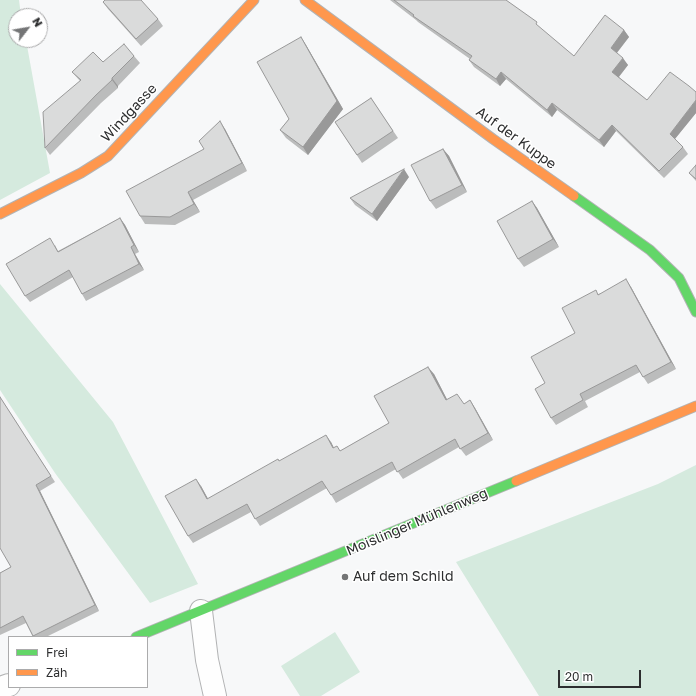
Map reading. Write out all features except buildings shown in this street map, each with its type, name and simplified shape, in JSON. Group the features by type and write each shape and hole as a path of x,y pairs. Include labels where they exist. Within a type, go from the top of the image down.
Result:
{"street":[{"name":"Windgasse","path":"0,214 81,173 108,156 254,0"},
{"name":"Auf der Kuppe","path":"304,0 493,139 650,250 679,278 696,312"},
{"name":"Moislinger Mühlenweg","path":"138,636 696,406"},
{"path":"201,611 207,660 215,696"}],"green space":[{"path":"0,0 19,0 20,8 8,8 8,48 27,48 50,173 0,200"},
{"path":"0,284 113,422 198,584 150,603 55,473 0,390"},
{"path":"696,465 696,696 539,696 456,562 658,484"},
{"path":"335,632 360,672 321,696 300,696 281,666"}],"traffic: fast":[{"path":"574,196 650,250 679,278 696,312"},
{"path":"138,636 516,481"}],"traffic: slow":[{"path":"0,214 81,173 108,156 254,0"},
{"path":"305,0 493,139 574,196"},
{"path":"516,481 696,406"}],"place":[{"name":"Auf dem Schild","path":"345,577"}]}
